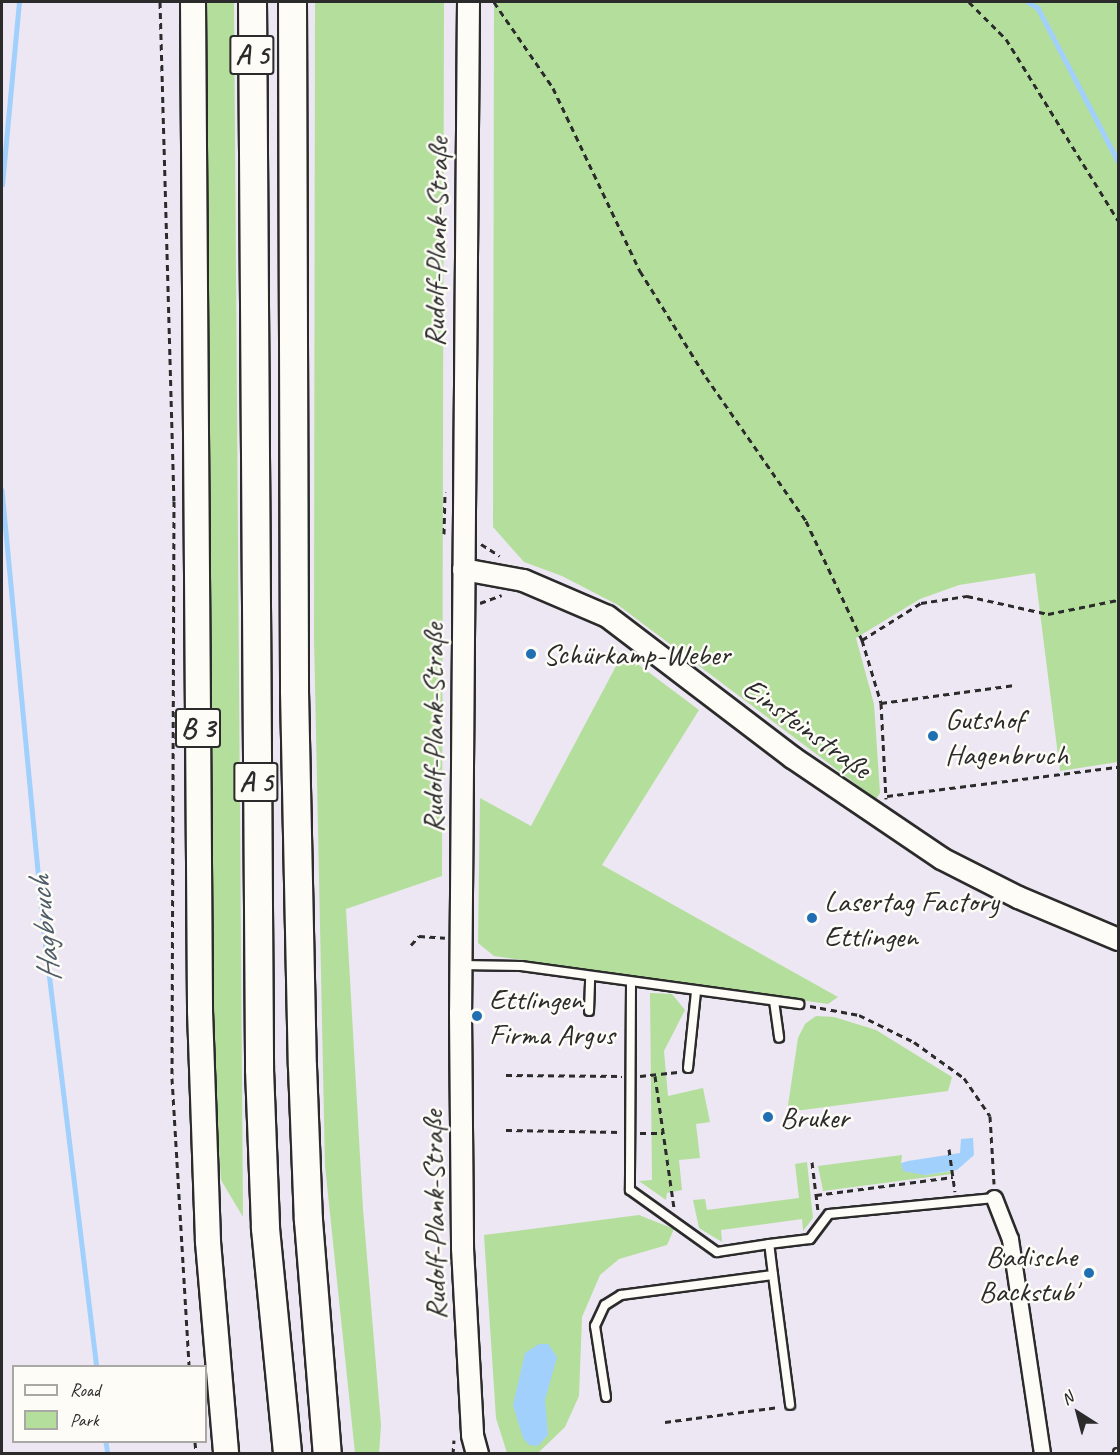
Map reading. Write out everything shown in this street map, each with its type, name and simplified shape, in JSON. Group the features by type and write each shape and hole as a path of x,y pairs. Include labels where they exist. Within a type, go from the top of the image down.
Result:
{"highway":[{"name":"A 5","path":"252,2 259,1069 265,1228 287,1454"},
{"name":"A 5","path":"292,2 294,680 302,1054 308,1220 327,1454"}],"main road":[{"name":"B 3","path":"193,2 200,1011 208,1242 226,1454"},
{"name":"Rudolf-Plank-Straße","path":"468,2 463,569 464,770 459,965 462,1248 472,1435 477,1454"},
{"name":"Einsteinstraße","path":"463,569 523,580 607,616 761,734 876,815 951,863 1119,939"}],"street":[{"path":"994,1198 1010,1239 1042,1454"}],"lane":[{"path":"459,965 521,966 631,984 799,1005"},
{"path":"589,1011 590,977"},
{"path":"631,984 630,1190 717,1252 810,1239 829,1214 956,1199 994,1198"},
{"path":"688,1068 696,992"},
{"path":"774,1001 779,1038"},
{"path":"769,1244 790,1405"},
{"path":"606,1397 595,1326 605,1305 621,1295 773,1275"}],"path":[{"path":"160,2 174,501 172,1077 189,1365"},
{"path":"494,2 554,88 640,271 706,377 806,521 862,640 880,703 887,796 876,815"},
{"path":"969,2 1006,39 1119,220"},
{"path":"862,640 921,603 967,596 1048,614 1119,600"},
{"path":"880,703 1015,685"},
{"path":"887,796 1119,767"},
{"path":"411,945 419,936 445,938"},
{"path":"799,1005 859,1015 914,1042 964,1078 990,1116 994,1198"},
{"path":"506,1075 655,1076 688,1068"},
{"path":"655,1076 674,1209 668,1217"},
{"path":"506,1130 663,1133"},
{"path":"949,1149 956,1199"},
{"path":"812,1161 820,1225"},
{"path":"816,1195 952,1175"},
{"path":"665,1422 790,1405"}],"green space":[{"path":"203,2 234,2 243,1217 221,1180 208,982 207,185"},
{"path":"315,2 444,2 442,876 346,909 363,1209 381,1425 379,1454 355,1453 325,1166 314,637"},
{"path":"494,2 1118,2 1118,762 1060,771 1035,573 959,585 920,599 856,638 874,704 880,793 876,799 618,605 562,576 524,562 493,527"},
{"path":"623,653 699,710 602,865 838,997 828,1004 494,956 478,943 480,798 531,826"},
{"path":"650,993 672,994 685,1010 664,1051 668,1096 703,1088 710,1122 696,1124 700,1158 679,1160 682,1190 667,1193 666,1200 639,1181 652,1180"},
{"path":"816,1016 834,1017 876,1030 952,1077 948,1091 787,1112 798,1038 805,1024"},
{"path":"902,1155 901,1163 925,1175 952,1171 952,1174 823,1191 818,1166"},
{"path":"807,1162 813,1218 803,1231 802,1219 721,1230 722,1242 699,1228 693,1200 705,1199 707,1210 799,1198 795,1164"},
{"path":"639,1215 674,1229 667,1245 619,1259 600,1275 582,1317 579,1396 565,1427 538,1453 507,1453 496,1418 484,1235"}],"water":[{"path":"973,1138 974,1155 957,1170 925,1175 903,1171 901,1163 960,1153 961,1139"},
{"path":"539,1344 548,1344 557,1357 545,1400 548,1435 538,1446 529,1445 523,1438 513,1405 525,1353"}],"waterway":[{"name":"Hagbruch","path":"2,185 19,2"},
{"path":"1028,2 1038,8 1118,161"},
{"name":"Hagbruch","path":"2,490 44,931 97,1365"},
{"name":"Hagbruch","path":"106,1443 108,1454"}],"place":[{"name":"Schürkamp-Weber","path":"531,654"},
{"name":"Gutshof Hagenbruch","path":"933,736"},
{"name":"Lasertag Factory Ettlingen","path":"812,918"},
{"name":"Ettlingen Firma Argus","path":"477,1016"},
{"name":"Bruker","path":"768,1117"},
{"name":"Badische Backstub'","path":"1089,1273"}]}
